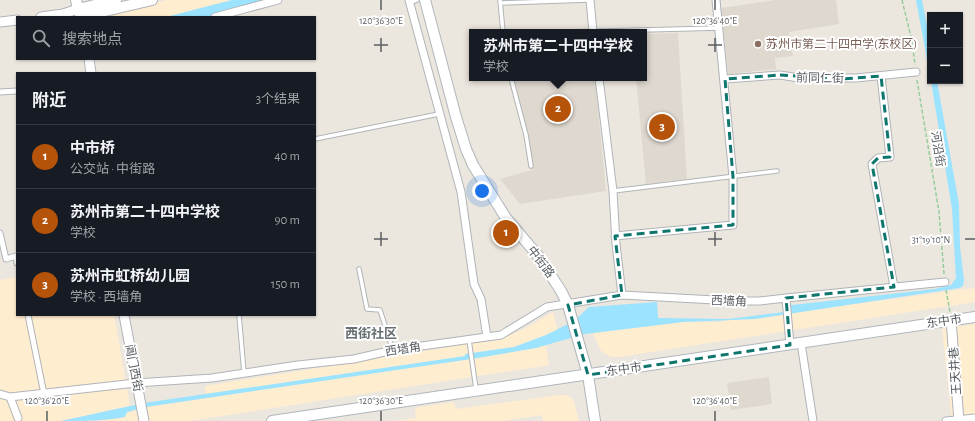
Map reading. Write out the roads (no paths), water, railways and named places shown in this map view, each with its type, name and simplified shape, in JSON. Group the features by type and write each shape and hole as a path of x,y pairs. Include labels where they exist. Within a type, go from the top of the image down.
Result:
{"main road":[{"path":"78,11 116,0"},
{"path":"78,11 152,0"},
{"name":"中街路","path":"425,0 456,117 466,149 473,165 506,218 539,257 561,291 570,309 588,375 594,421"},
{"name":"东中市","path":"272,421 319,418 476,389 588,375 975,317"}],"street":[{"path":"219,16 278,0"},
{"path":"589,0 593,29"},
{"path":"616,236 733,225 733,177 725,79 716,0"},
{"path":"412,1 461,192 474,284 481,299 487,337"},
{"path":"48,16 78,11"},
{"path":"0,22 16,20"},
{"path":"89,60 91,72"},
{"name":"前同仁街","path":"725,79 780,76 842,79 916,72"},
{"path":"881,76 890,157 878,158 872,164 894,287"},
{"path":"599,81 613,191 622,295"},
{"path":"0,92 16,91"},
{"path":"0,233 1,247 6,259 16,256"},
{"name":"西墙角","path":"10,397 136,383 212,378 298,365 354,359 393,350 487,337 501,334 547,307 570,309 622,295 734,302 786,300 945,282"},
{"path":"786,300 790,345"},
{"path":"28,316 44,394"},
{"name":"阊门西街","path":"124,316 144,421"},
{"name":"王天井巷","path":"952,320 959,420"},
{"path":"801,343 813,421"},
{"path":"0,394 10,397 18,420"},
{"path":"946,421 975,418"}],"lane":[{"path":"503,29 500,2 589,0"},
{"path":"647,30 719,28"},
{"path":"511,81 526,135 530,166"},
{"path":"316,140 440,114"},
{"path":"613,191 777,171"},
{"path":"360,269 367,309 380,310 393,350"},
{"path":"239,316 244,373"},
{"path":"468,340 476,389"}],"water":[{"path":"232,0 273,0 214,16 170,16"},
{"path":"916,0 922,0 927,26 927,60"},
{"path":"931,84 938,84 959,204 960,247 964,280 963,286 959,288 755,319 683,322 585,334 536,348 478,358 146,407 127,412 125,417 61,421 144,403 465,356 465,354 514,347 546,335 574,321 589,307 657,302 658,318 729,319 784,312 783,306 935,289 951,285 956,278 952,209"}],"place":[{"name":"苏州市第二十四中学(东校区)","path":"758,44"},
{"name":"苏州市第二十四中学校","path":"558,109"},
{"name":"苏州市虹桥幼儿园","path":"662,127"},
{"name":"中市桥","path":"506,233"}],"district":[{"name":"西街社区","path":"371,333"}]}
